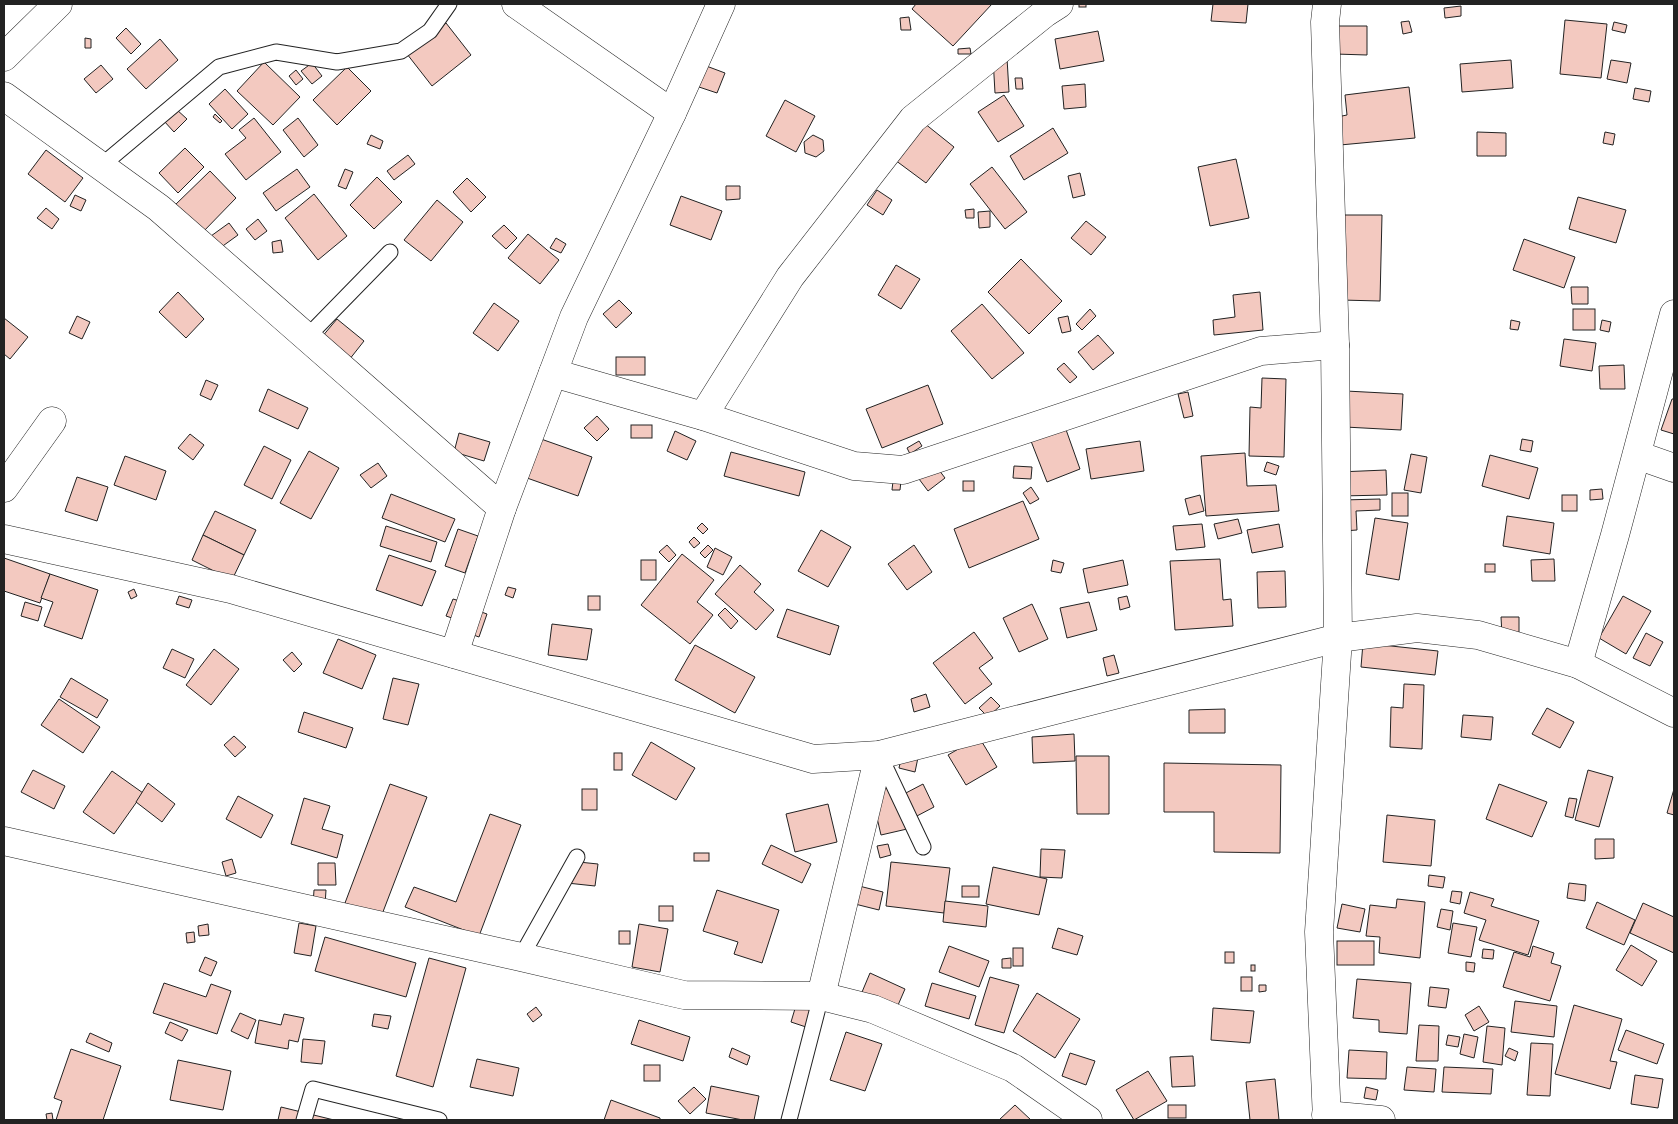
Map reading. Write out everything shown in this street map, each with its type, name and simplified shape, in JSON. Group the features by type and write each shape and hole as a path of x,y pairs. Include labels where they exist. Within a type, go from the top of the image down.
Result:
{"street":[{"path":"4,57 58,4"},
{"path":"516,4 672,113"},
{"path":"454,654 502,508 574,317 672,113 720,4"},
{"path":"704,416 790,277 913,119 1045,13 1059,4"},
{"path":"1327,4 1325,22 1335,345 1338,638 1319,932 1326,1118 1381,1120"},
{"path":"4,96 159,208 502,508"},
{"path":"1578,664 1615,536 1674,314"},
{"path":"553,373 704,416 854,466 903,470 1261,351 1335,345"},
{"path":"4,488 52,421"},
{"path":"1637,455 1674,468"},
{"path":"4,539 231,589 813,759 879,755 1338,638 1417,628 1478,635 1578,664 1674,712"},
{"path":"821,996 879,755"},
{"path":"4,841 684,995 821,996 873,1009 1013,1068 1088,1120"}],"lane":[{"path":"101,166 219,67 276,52 337,62 401,51 430,31 449,4"},
{"path":"307,337 390,252"},
{"path":"879,755 923,847"},
{"path":"522,957 577,857"},
{"path":"789,1120 821,996"},
{"path":"304,1120 313,1089 439,1120"}],"building":[{"path":"916,4 992,4 953,46 912,9"},
{"path":"1079,4 1086,4 1086,7 1079,7"},
{"path":"1213,4 1248,4 1246,23 1211,21"},
{"path":"1461,6 1461,16 1445,18 1444,8"},
{"path":"909,17 911,30 901,30 900,18"},
{"path":"1565,20 1607,24 1601,78 1560,74"},
{"path":"1409,21 1412,32 1403,34 1401,22"},
{"path":"1614,22 1627,25 1625,33 1612,30"},
{"path":"446,23 471,55 432,86 407,54"},
{"path":"1335,26 1367,26 1367,55 1335,54"},
{"path":"126,28 141,44 131,54 116,38"},
{"path":"1098,31 1104,61 1060,69 1055,39"},
{"path":"85,38 91,39 91,48 85,48"},
{"path":"160,39 178,60 146,89 127,69"},
{"path":"970,48 971,54 958,54 958,49"},
{"path":"993,58 1007,58 1009,92 995,93"},
{"path":"1511,60 1513,88 1462,92 1460,64"},
{"path":"1611,60 1631,63 1627,83 1607,79"},
{"path":"264,62 300,97 273,125 237,91"},
{"path":"312,63 322,76 312,84 301,71"},
{"path":"701,64 725,73 717,93 693,85"},
{"path":"101,65 113,79 96,93 84,79"},
{"path":"347,67 371,91 337,125 313,100"},
{"path":"296,70 303,79 296,85 289,76"},
{"path":"1015,78 1022,78 1023,89 1016,89"},
{"path":"1085,84 1086,107 1064,109 1062,86"},
{"path":"1409,87 1415,138 1340,145 1337,117 1347,115 1345,95"},
{"path":"1635,88 1651,91 1649,102 1633,99"},
{"path":"225,89 248,114 232,129 209,104"},
{"path":"1004,95 1024,126 998,142 978,112"},
{"path":"785,100 815,116 796,152 766,136"},
{"path":"176,109 187,119 174,132 164,121"},
{"path":"215,114 222,121 220,123 213,117"},
{"path":"254,118 281,152 246,180 225,154 246,138 239,130"},
{"path":"298,118 318,145 304,157 283,130"},
{"path":"924,123 954,147 926,183 895,160"},
{"path":"1053,128 1068,153 1024,180 1010,156"},
{"path":"1477,132 1506,133 1506,156 1477,156"},
{"path":"1605,132 1615,134 1613,145 1603,143"},
{"path":"371,135 383,141 380,149 367,144"},
{"path":"813,135 823,140 824,151 816,157 805,153 804,142"},
{"path":"185,148 204,167 178,193 159,173"},
{"path":"46,150 83,178 65,202 28,174"},
{"path":"408,155 415,164 394,180 387,171"},
{"path":"1236,159 1249,218 1210,226 1198,167"},
{"path":"992,167 1027,212 1005,229 970,184"},
{"path":"297,169 310,187 276,211 263,193"},
{"path":"345,169 353,172 346,189 338,186"},
{"path":"210,171 236,198 201,234 174,206"},
{"path":"1080,173 1085,195 1073,198 1068,176"},
{"path":"377,177 402,202 374,229 350,205"},
{"path":"467,178 486,197 471,212 453,192"},
{"path":"726,186 740,186 740,199 726,200"},
{"path":"877,190 892,200 883,215 867,205"},
{"path":"314,194 347,236 318,260 285,218"},
{"path":"75,195 86,200 81,211 70,206"},
{"path":"681,196 722,211 711,240 670,225"},
{"path":"1578,197 1626,210 1616,243 1569,229"},
{"path":"437,200 463,222 431,261 404,240"},
{"path":"46,208 59,219 52,229 37,218"},
{"path":"974,209 974,218 966,218 965,210"},
{"path":"990,211 990,227 979,228 978,212"},
{"path":"1342,215 1382,215 1380,301 1341,300"},
{"path":"258,219 267,231 255,240 246,229"},
{"path":"1086,221 1106,237 1091,255 1071,238"},
{"path":"229,223 238,235 220,248 211,236"},
{"path":"504,225 517,238 506,249 492,236"},
{"path":"528,234 559,260 540,284 508,258"},
{"path":"556,238 566,244 561,253 550,248"},
{"path":"1524,239 1575,257 1564,288 1513,270"},
{"path":"281,240 283,252 273,253 272,242"},
{"path":"1021,259 1062,301 1029,334 988,292"},
{"path":"896,265 920,279 901,309 878,295"},
{"path":"1571,287 1588,287 1588,304 1572,304"},
{"path":"178,292 204,319 186,338 159,312"},
{"path":"1260,292 1263,330 1214,335 1213,320 1235,317 1233,295"},
{"path":"619,300 632,313 616,328 603,314"},
{"path":"494,303 519,321 498,351 473,333"},
{"path":"982,304 1024,353 992,379 951,331"},
{"path":"1090,309 1096,316 1082,330 1076,324"},
{"path":"1573,309 1595,309 1595,330 1573,330"},
{"path":"77,316 90,322 82,339 69,333"},
{"path":"1068,316 1071,331 1062,333 1058,318"},
{"path":"4,318 28,337 10,359 4,354"},
{"path":"337,319 364,341 349,360 321,338"},
{"path":"1511,320 1520,322 1518,330 1510,329"},
{"path":"1602,320 1611,322 1609,332 1600,330"},
{"path":"1098,335 1114,353 1093,370 1078,352"},
{"path":"1564,339 1596,343 1592,371 1560,366"},
{"path":"616,357 645,357 645,375 616,375"},
{"path":"1064,363 1077,377 1070,383 1057,369"},
{"path":"1624,365 1625,389 1600,389 1599,366"},
{"path":"1262,378 1286,379 1284,457 1249,456 1250,407 1261,408"},
{"path":"206,380 218,385 211,400 200,395"},
{"path":"928,385 943,424 882,448 866,409"},
{"path":"268,389 308,408 298,429 259,411"},
{"path":"1346,391 1403,394 1401,430 1345,427"},
{"path":"1188,392 1193,416 1184,418 1178,394"},
{"path":"1672,399 1674,399 1674,434 1661,430"},
{"path":"597,416 609,429 597,441 584,428"},
{"path":"1064,424 1080,469 1047,482 1029,436"},
{"path":"631,425 652,425 652,438 631,438"},
{"path":"675,431 696,441 687,460 667,451"},
{"path":"459,433 490,442 484,461 454,452"},
{"path":"190,434 204,445 193,460 178,448"},
{"path":"541,439 592,457 578,496 527,478"},
{"path":"1522,439 1533,441 1531,452 1520,450"},
{"path":"919,441 922,446 910,454 907,448"},
{"path":"1140,441 1144,471 1091,479 1086,449"},
{"path":"264,446 291,460 272,499 244,485"},
{"path":"309,451 339,468 311,519 280,503"},
{"path":"731,452 805,472 799,496 724,476"},
{"path":"1245,453 1247,486 1276,485 1279,511 1206,516 1201,456"},
{"path":"1411,454 1427,457 1421,493 1404,490"},
{"path":"1490,455 1538,468 1529,499 1482,486"},
{"path":"125,456 166,471 156,500 114,485"},
{"path":"1267,462 1279,466 1276,475 1264,471"},
{"path":"378,463 387,476 371,488 360,475"},
{"path":"936,466 945,478 928,491 919,479"},
{"path":"1014,466 1032,467 1031,479 1013,478"},
{"path":"1386,470 1387,495 1339,496 1338,472"},
{"path":"77,477 108,487 97,521 65,511"},
{"path":"893,481 901,481 900,490 892,490"},
{"path":"963,481 974,481 974,491 963,491"},
{"path":"1031,487 1039,499 1030,504 1023,493"},
{"path":"1602,489 1603,499 1590,500 1590,490"},
{"path":"1392,493 1408,493 1408,516 1392,516"},
{"path":"391,494 455,519 445,542 382,518"},
{"path":"1200,495 1204,511 1189,515 1185,499"},
{"path":"1562,495 1577,495 1577,511 1562,511"},
{"path":"1380,499 1380,510 1356,511 1357,530 1343,531 1342,500"},
{"path":"1023,501 1039,539 969,568 954,529"},
{"path":"215,511 256,530 244,555 203,535"},
{"path":"1507,516 1554,523 1550,554 1503,546"},
{"path":"1375,518 1408,523 1399,580 1366,574"},
{"path":"1238,519 1242,533 1218,539 1214,524"},
{"path":"702,523 708,529 703,534 697,528"},
{"path":"1202,524 1205,547 1176,550 1173,526"},
{"path":"1279,524 1283,547 1252,553 1247,530"},
{"path":"386,526 437,542 431,562 380,546"},
{"path":"458,529 478,536 465,573 445,566"},
{"path":"821,530 851,547 828,587 798,571"},
{"path":"203,535 244,555 232,580 192,560"},
{"path":"694,537 700,543 694,548 689,542"},
{"path":"667,545 676,555 669,562 659,552"},
{"path":"708,545 713,550 705,558 700,553"},
{"path":"914,545 932,572 907,590 888,564"},
{"path":"715,548 732,557 723,575 707,567"},
{"path":"682,554 714,580 697,602 713,615 690,644 641,605"},
{"path":"389,555 436,571 422,606 376,590"},
{"path":"4,558 50,574 40,603 4,591"},
{"path":"1220,559 1223,600 1231,599 1233,626 1175,630 1170,561"},
{"path":"1554,559 1555,581 1532,581 1531,560"},
{"path":"641,560 656,560 656,580 641,580"},
{"path":"1053,560 1064,563 1061,573 1051,571"},
{"path":"1123,560 1128,585 1088,593 1083,569"},
{"path":"1485,564 1495,564 1495,572 1485,572"},
{"path":"740,565 761,584 754,592 774,610 756,630 715,594"},
{"path":"1285,571 1286,607 1258,608 1257,572"},
{"path":"50,574 98,590 82,639 44,626 53,602 41,598"},
{"path":"508,587 516,589 513,598 505,595"},
{"path":"134,589 137,596 131,599 128,592"},
{"path":"179,596 192,600 189,608 176,604"},
{"path":"588,596 600,596 600,610 588,610"},
{"path":"1127,596 1130,607 1120,610 1118,598"},
{"path":"1623,596 1651,611 1626,654 1599,638"},
{"path":"453,599 467,603 461,621 446,616"},
{"path":"25,602 42,607 38,621 21,616"},
{"path":"1089,602 1097,630 1067,638 1060,608"},
{"path":"1032,604 1048,639 1019,652 1003,618"},
{"path":"725,608 738,621 731,629 718,615"},
{"path":"473,609 487,614 479,637 465,632"},
{"path":"787,609 839,626 830,655 777,637"},
{"path":"1501,617 1519,617 1519,634 1502,635"},
{"path":"552,624 592,629 587,660 548,655"},
{"path":"974,632 993,658 979,668 992,684 965,704 933,663"},
{"path":"1646,633 1663,642 1650,666 1633,658"},
{"path":"338,639 376,655 362,689 323,673"},
{"path":"1363,643 1438,651 1435,675 1361,667"},
{"path":"695,645 755,677 735,713 675,680"},
{"path":"172,649 194,659 185,678 163,668"},
{"path":"214,649 239,669 211,705 186,685"},
{"path":"292,652 302,664 294,672 283,660"},
{"path":"1114,655 1119,673 1107,676 1103,658"},
{"path":"71,678 108,700 97,718 60,697"},
{"path":"393,678 419,684 408,725 383,719"},
{"path":"1404,684 1424,685 1422,749 1390,747 1391,707 1403,708"},
{"path":"926,694 930,707 914,712 911,699"},
{"path":"991,697 1000,706 988,717 979,708"},
{"path":"59,699 100,727 83,753 41,725"},
{"path":"1547,708 1574,722 1560,748 1532,734"},
{"path":"1225,709 1225,733 1189,733 1189,710"},
{"path":"304,712 353,728 346,748 298,732"},
{"path":"1463,715 1493,717 1491,740 1461,737"},
{"path":"1074,734 1075,761 1033,763 1032,737"},
{"path":"234,736 246,747 235,757 224,745"},
{"path":"979,737 997,767 966,785 948,755"},
{"path":"651,742 695,768 676,800 632,775"},
{"path":"904,745 920,748 915,772 899,768"},
{"path":"614,753 622,753 622,770 614,770"},
{"path":"1076,756 1109,756 1109,814 1077,814"},
{"path":"1164,763 1281,765 1280,853 1214,852 1214,812 1164,812"},
{"path":"33,770 65,786 54,809 21,792"},
{"path":"1588,770 1613,777 1599,827 1575,820"},
{"path":"112,771 143,793 114,834 83,812"},
{"path":"148,783 175,804 162,822 136,802"},
{"path":"390,784 427,797 381,917 345,903"},
{"path":"923,784 934,807 915,817 904,794"},
{"path":"1499,784 1547,802 1532,837 1486,819"},
{"path":"896,786 907,829 881,835 871,792"},
{"path":"582,789 597,789 597,810 582,810"},
{"path":"1674,789 1674,815 1667,813"},
{"path":"238,796 273,815 261,838 226,819"},
{"path":"304,798 330,806 322,829 343,835 337,858 291,844"},
{"path":"1569,798 1577,799 1573,818 1565,816"},
{"path":"828,804 837,842 795,852 786,814"},
{"path":"490,814 521,825 479,936 405,907 414,887 456,902"},
{"path":"1387,815 1435,820 1431,866 1383,862"},
{"path":"1595,839 1614,839 1614,858 1595,859"},
{"path":"888,844 891,855 880,858 877,846"},
{"path":"771,845 811,864 802,883 762,864"},
{"path":"1041,849 1065,850 1062,878 1040,877"},
{"path":"694,853 709,853 709,861 694,861"},
{"path":"232,859 236,873 226,876 222,862"},
{"path":"569,861 598,864 595,886 567,883"},
{"path":"891,862 950,868 944,913 886,906"},
{"path":"318,863 335,863 336,885 318,885"},
{"path":"993,867 1047,879 1039,915 986,904"},
{"path":"1429,875 1445,877 1443,888 1428,886"},
{"path":"1569,883 1586,885 1585,901 1567,898"},
{"path":"851,884 883,892 879,910 847,902"},
{"path":"962,886 979,886 979,897 962,897"},
{"path":"314,890 326,890 325,905 313,905"},
{"path":"717,890 779,910 762,963 734,954 738,942 703,931"},
{"path":"1452,891 1462,892 1460,904 1450,902"},
{"path":"1470,892 1494,899 1491,906 1539,921 1528,955 1479,940 1486,920 1464,913"},
{"path":"1397,899 1425,902 1420,958 1379,953 1380,937 1366,936 1370,905 1396,908"},
{"path":"945,901 988,906 986,927 943,922"},
{"path":"1597,902 1635,920 1624,945 1586,928"},
{"path":"1643,903 1674,917 1674,953 1630,933"},
{"path":"1342,904 1365,909 1360,932 1337,928"},
{"path":"659,906 673,906 673,921 659,921"},
{"path":"1441,909 1453,911 1450,930 1437,927"},
{"path":"299,923 316,926 311,956 294,953"},
{"path":"1453,923 1477,927 1471,957 1448,953"},
{"path":"208,924 209,935 199,936 198,926"},
{"path":"639,924 668,929 660,972 632,967"},
{"path":"1058,928 1083,936 1077,955 1052,948"},
{"path":"619,931 630,931 630,944 619,944"},
{"path":"194,932 195,942 187,943 186,933"},
{"path":"325,937 416,963 406,997 315,971"},
{"path":"1337,941 1374,941 1374,965 1337,965"},
{"path":"1631,945 1657,961 1642,986 1616,970"},
{"path":"949,946 989,961 979,987 939,972"},
{"path":"1533,946 1554,953 1551,963 1561,966 1550,1001 1503,987 1514,952 1530,957"},
{"path":"1013,948 1023,948 1023,966 1013,966"},
{"path":"1483,949 1494,950 1493,959 1482,958"},
{"path":"1225,952 1234,952 1234,963 1225,963"},
{"path":"205,957 217,962 211,976 199,971"},
{"path":"429,958 466,968 433,1087 396,1076"},
{"path":"1011,958 1011,968 1002,968 1002,959"},
{"path":"1466,962 1475,963 1474,972 1466,971"},
{"path":"1251,965 1255,965 1255,971 1251,971"},
{"path":"870,973 905,989 892,1019 857,1004"},
{"path":"990,977 1019,985 1004,1033 975,1025"},
{"path":"1241,977 1252,977 1252,991 1241,991"},
{"path":"1357,979 1411,983 1407,1034 1379,1032 1379,1020 1353,1018"},
{"path":"164,983 206,997 211,984 231,991 217,1034 153,1013"},
{"path":"932,983 976,996 969,1019 925,1006"},
{"path":"1259,985 1266,985 1266,991 1259,992"},
{"path":"1430,987 1449,989 1446,1008 1428,1006"},
{"path":"1037,993 1080,1019 1055,1058 1013,1031"},
{"path":"1515,1001 1557,1006 1554,1037 1511,1032"},
{"path":"797,1002 821,1010 815,1030 791,1022"},
{"path":"1574,1005 1622,1019 1610,1061 1617,1062 1610,1089 1555,1074"},
{"path":"1479,1006 1489,1022 1474,1031 1465,1015"},
{"path":"536,1007 542,1015 533,1022 527,1014"},
{"path":"1213,1008 1254,1011 1250,1043 1211,1040"},
{"path":"240,1013 256,1020 248,1039 231,1031"},
{"path":"284,1014 304,1018 298,1042 289,1040 288,1049 255,1043 259,1020 281,1025"},
{"path":"374,1014 391,1016 388,1029 372,1026"},
{"path":"639,1020 690,1037 683,1061 631,1044"},
{"path":"170,1022 188,1030 182,1041 165,1033"},
{"path":"1419,1025 1439,1026 1438,1061 1416,1061"},
{"path":"1487,1026 1505,1028 1502,1065 1483,1062"},
{"path":"1626,1030 1664,1044 1657,1064 1618,1050"},
{"path":"846,1032 882,1044 865,1091 830,1080"},
{"path":"90,1033 112,1043 109,1052 86,1042"},
{"path":"1464,1034 1478,1037 1474,1058 1460,1054"},
{"path":"1448,1035 1460,1037 1458,1047 1446,1045"},
{"path":"303,1039 325,1041 322,1064 301,1062"},
{"path":"1531,1043 1553,1044 1550,1096 1527,1095"},
{"path":"732,1048 750,1056 747,1065 729,1057"},
{"path":"1509,1048 1518,1052 1515,1061 1505,1056"},
{"path":"71,1049 121,1066 103,1120 56,1120 62,1101 54,1098"},
{"path":"1349,1050 1387,1052 1386,1079 1347,1078"},
{"path":"1070,1053 1095,1061 1086,1085 1062,1076"},
{"path":"1193,1056 1195,1086 1172,1087 1170,1057"},
{"path":"477,1059 519,1068 513,1096 470,1087"},
{"path":"178,1060 231,1071 223,1110 170,1100"},
{"path":"644,1065 660,1065 660,1081 644,1081"},
{"path":"1407,1067 1436,1069 1434,1092 1404,1090"},
{"path":"1444,1067 1493,1069 1491,1094 1442,1092"},
{"path":"1148,1071 1167,1101 1134,1120 1116,1090"},
{"path":"1635,1075 1663,1079 1658,1108 1631,1104"},
{"path":"1275,1079 1279,1120 1250,1120 1246,1082"},
{"path":"711,1086 759,1096 754,1120 743,1120 706,1113"},
{"path":"694,1087 706,1099 690,1114 678,1101"},
{"path":"1366,1087 1378,1090 1376,1100 1364,1098"},
{"path":"611,1100 660,1118 660,1120 604,1120"},
{"path":"1015,1105 1031,1120 999,1120"},
{"path":"1168,1105 1186,1105 1186,1118 1168,1118"},
{"path":"281,1107 334,1120 278,1120"},
{"path":"52,1113 53,1120 47,1120 46,1114"}]}
